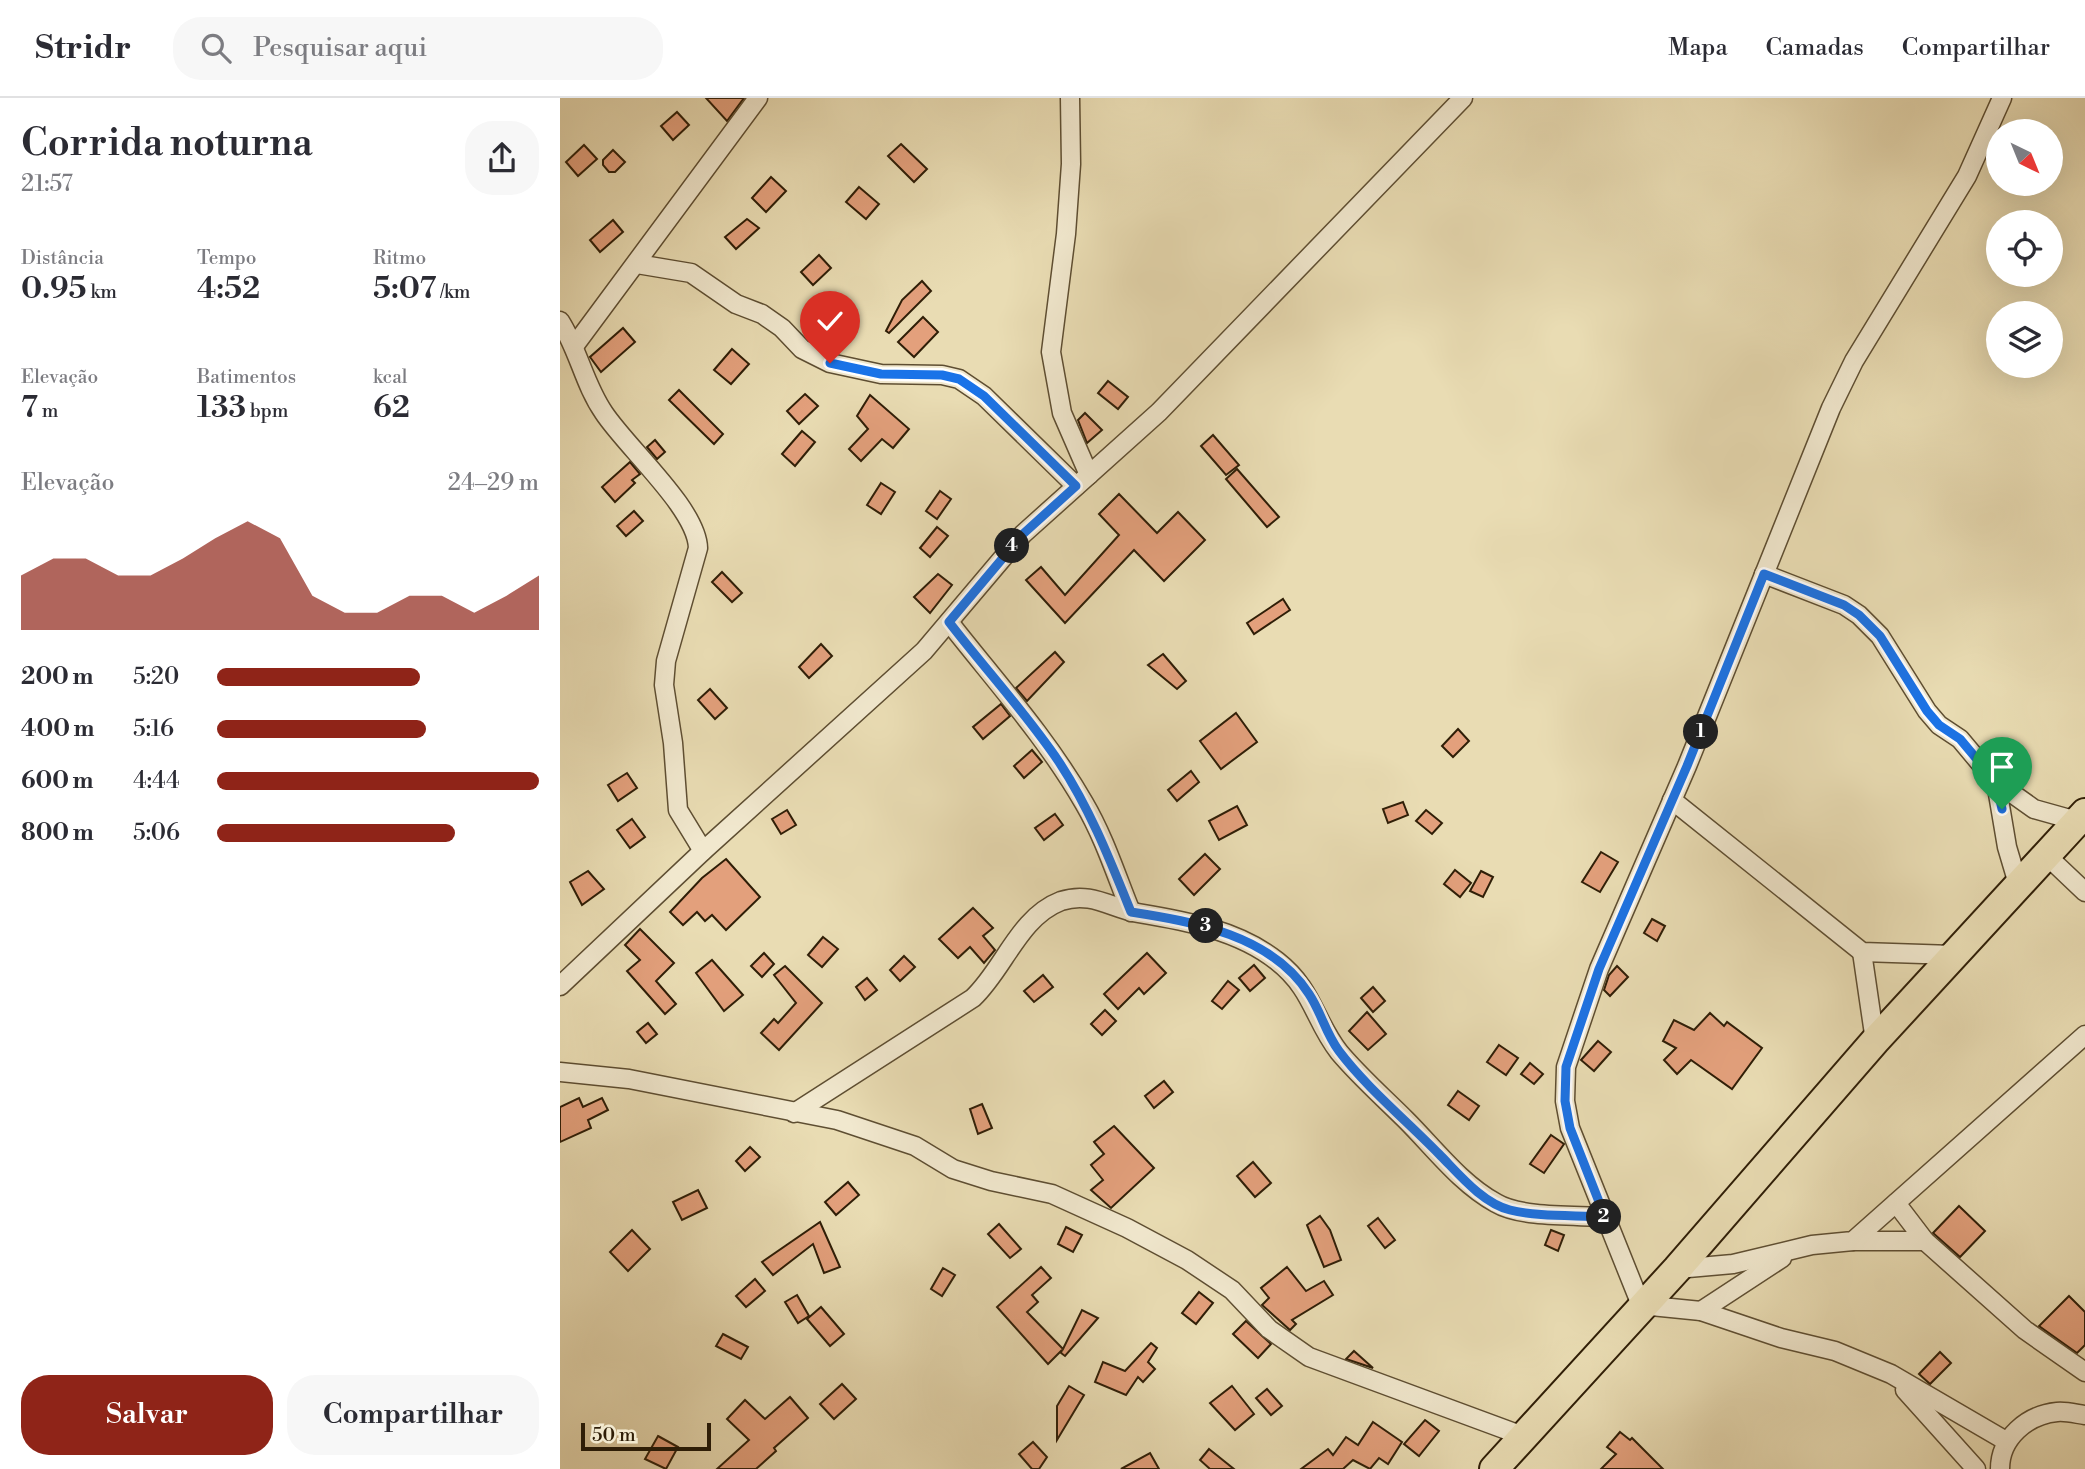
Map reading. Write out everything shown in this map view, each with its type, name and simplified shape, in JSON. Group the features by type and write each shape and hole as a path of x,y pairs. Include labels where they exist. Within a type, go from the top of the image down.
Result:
{"main road":[{"path":"1494,1469 1641,1305 1677,1269 1875,1041 2081,817"}],"street":[{"path":"703,851 678,810 673,743 664,685 666,660 698,548 698,533 688,515 633,451 592,396 565,333 637,264 758,98"},
{"path":"1070,98 1071,164 1066,234 1051,352 1062,413 1082,480"},
{"path":"560,986 703,851 924,651 1023,534 1159,412 1463,98"},
{"path":"2002,98 1967,176 1854,361 1831,408 1672,800 1599,969 1566,1067 1565,1101 1570,1128 1641,1305 1701,1311 1781,1338 1835,1351 1891,1374 2006,1441"},
{"path":"637,264 691,273 736,304 762,314 782,328 802,349 830,363 881,374 942,375 959,379 1082,480"},
{"path":"1764,574 1844,605 1859,615 1880,636 1927,711 1939,725 1960,739 1996,782 2034,809 2081,817"},
{"path":"949,622 1032,723 1060,764 1099,832 1131,912"},
{"path":"1996,782 2007,847 2018,884"},
{"path":"1672,800 1862,952 1953,955"},
{"path":"2045,854 2085,892"},
{"path":"794,1113 973,998 985,986 1026,927 1060,902 1080,897 1099,899 1131,912 1196,922 1252,945 1275,959 1293,974 1310,995 1338,1051 1465,1180 1494,1203 1509,1210 1605,1217"},
{"path":"1862,952 1875,1041"},
{"path":"1853,1241 2085,1035"},
{"path":"560,1072 629,1079 837,1120 883,1133 915,1146 953,1168 991,1181 1052,1194 1127,1228 1187,1260 1232,1290 1269,1329 1309,1357 1523,1436"},
{"path":"1896,1203 1925,1241 2025,1330 2084,1370"},
{"path":"1677,1269 1732,1264 1793,1250 1853,1241 1925,1241"},
{"path":"1701,1311 1793,1250"},
{"path":"1891,1374 1976,1469"},
{"path":"2000,1469 2006,1441 2032,1420 2058,1412 2085,1415"}],"building":[{"path":"706,98 744,98 727,121"},
{"path":"677,112 689,125 673,140 661,126"},
{"path":"901,144 927,169 914,182 888,156"},
{"path":"584,145 597,159 578,176 566,162"},
{"path":"613,150 625,162 615,172 609,172 603,165 603,160"},
{"path":"771,177 786,191 766,212 752,198"},
{"path":"859,187 879,204 866,219 846,202"},
{"path":"747,219 759,228 736,249 725,237"},
{"path":"613,220 623,232 600,252 590,240"},
{"path":"819,255 831,268 813,285 801,272"},
{"path":"922,281 931,291 889,333 886,331 902,300"},
{"path":"923,317 938,332 914,357 898,342"},
{"path":"623,328 635,342 601,372 590,357"},
{"path":"732,349 749,364 731,384 714,370"},
{"path":"1108,381 1128,397 1118,409 1098,393"},
{"path":"679,390 723,434 714,444 669,400"},
{"path":"805,394 818,406 799,424 787,411"},
{"path":"870,395 909,429 893,448 882,439 861,461 849,449 868,429 857,416"},
{"path":"1085,413 1102,430 1087,443 1078,420"},
{"path":"802,431 815,442 795,466 782,454"},
{"path":"1213,435 1239,465 1226,475 1201,446"},
{"path":"655,440 665,452 657,459 647,447"},
{"path":"630,462 640,474 632,480 635,483 615,502 602,487"},
{"path":"1237,469 1279,517 1267,527 1226,479"},
{"path":"881,483 895,492 881,514 867,505"},
{"path":"940,491 951,499 937,519 926,511"},
{"path":"1119,494 1157,533 1178,512 1205,540 1164,581 1134,550 1065,623 1026,580 1041,567 1065,595 1119,535 1099,514"},
{"path":"634,511 643,521 626,536 617,526"},
{"path":"937,527 948,536 930,557 920,548"},
{"path":"722,572 742,593 732,602 712,582"},
{"path":"938,574 952,585 930,613 914,597"},
{"path":"1283,599 1290,610 1254,634 1247,623"},
{"path":"821,644 832,656 809,678 799,667"},
{"path":"1055,652 1064,662 1027,701 1016,688"},
{"path":"1163,654 1186,681 1177,689 1148,665"},
{"path":"710,689 727,708 715,719 698,700"},
{"path":"1001,704 1010,716 983,739 973,727"},
{"path":"1236,713 1257,742 1221,769 1200,741"},
{"path":"1458,729 1469,741 1453,757 1442,746"},
{"path":"1032,750 1042,762 1024,778 1014,766"},
{"path":"1191,771 1199,782 1177,801 1168,790"},
{"path":"627,773 637,788 618,801 608,785"},
{"path":"1403,802 1408,815 1388,823 1383,809"},
{"path":"1237,806 1247,825 1219,840 1209,821"},
{"path":"787,810 796,825 781,834 772,819"},
{"path":"1426,810 1442,823 1432,834 1416,821"},
{"path":"1055,814 1063,825 1044,840 1035,828"},
{"path":"632,819 645,837 630,848 617,830"},
{"path":"1601,852 1618,862 1600,892 1582,882"},
{"path":"1205,854 1220,869 1194,895 1179,879"},
{"path":"726,859 760,897 726,930 712,915 705,921 697,912 683,925 670,912 702,878"},
{"path":"1455,870 1471,883 1460,897 1444,884"},
{"path":"588,871 604,889 582,905 570,882"},
{"path":"1481,871 1493,877 1483,897 1470,891"},
{"path":"973,908 993,928 983,936 995,950 984,963 970,947 958,958 939,939"},
{"path":"1652,919 1665,926 1657,941 1644,933"},
{"path":"640,929 674,963 656,981 676,1004 665,1014 627,971 640,960 625,945"},
{"path":"823,937 838,949 822,967 808,955"},
{"path":"764,953 774,964 762,977 751,966"},
{"path":"1147,953 1166,973 1144,994 1139,988 1118,1009 1104,994"},
{"path":"904,956 915,967 900,981 890,970"},
{"path":"712,960 743,995 724,1011 696,973"},
{"path":"1254,965 1265,978 1250,991 1239,978"},
{"path":"785,966 822,1003 779,1050 761,1033 774,1019 778,1023 796,1003 774,975"},
{"path":"1617,966 1628,977 1610,996 1604,990 1609,975"},
{"path":"1043,975 1053,987 1034,1002 1024,991"},
{"path":"867,978 877,990 865,1000 856,987"},
{"path":"1228,981 1239,990 1222,1009 1212,1001"},
{"path":"1373,987 1385,1001 1373,1012 1361,998"},
{"path":"1105,1010 1116,1021 1102,1035 1091,1024"},
{"path":"1367,1012 1386,1034 1368,1050 1349,1031"},
{"path":"1710,1013 1724,1026 1727,1022 1762,1048 1732,1089 1691,1060 1677,1074 1664,1060 1676,1048 1663,1041 1674,1020 1694,1030"},
{"path":"648,1023 657,1034 646,1043 637,1032"},
{"path":"1598,1041 1611,1052 1594,1071 1581,1060"},
{"path":"1499,1045 1518,1058 1506,1075 1487,1062"},
{"path":"1530,1063 1543,1074 1534,1084 1521,1074"},
{"path":"1164,1081 1173,1092 1154,1108 1145,1096"},
{"path":"1458,1091 1479,1106 1469,1120 1448,1105"},
{"path":"579,1098 583,1107 602,1098 608,1110 588,1120 591,1128 560,1142 560,1107"},
{"path":"982,1104 992,1128 978,1134 970,1109"},
{"path":"1114,1126 1154,1168 1111,1208 1091,1190 1103,1180 1091,1165 1104,1154 1094,1142"},
{"path":"1551,1135 1564,1144 1544,1173 1530,1164"},
{"path":"750,1147 760,1157 745,1171 736,1161"},
{"path":"1253,1162 1271,1183 1255,1197 1237,1176"},
{"path":"848,1182 859,1195 836,1215 825,1202"},
{"path":"698,1190 707,1208 682,1220 673,1202"},
{"path":"1959,1206 1985,1231 1960,1257 1933,1233"},
{"path":"1320,1216 1330,1230 1341,1260 1324,1267 1307,1225"},
{"path":"1378,1218 1395,1240 1385,1248 1368,1226"},
{"path":"820,1222 840,1267 824,1273 813,1244 773,1275 762,1262"},
{"path":"999,1224 1021,1249 1010,1258 988,1234"},
{"path":"1066,1227 1082,1235 1073,1252 1058,1244"},
{"path":"632,1230 650,1249 628,1271 610,1252"},
{"path":"1551,1230 1564,1235 1558,1251 1545,1245"},
{"path":"1041,1267 1051,1278 1032,1295 1038,1302 1027,1312 1063,1349 1082,1310 1098,1318 1065,1356 1061,1353 1062,1350 1048,1364 997,1307"},
{"path":"1287,1267 1306,1291 1324,1281 1333,1295 1292,1320 1296,1324 1290,1330 1262,1305 1269,1298 1261,1288"},
{"path":"943,1268 955,1275 942,1296 931,1289"},
{"path":"755,1279 765,1291 746,1307 736,1296"},
{"path":"1199,1292 1213,1303 1196,1324 1182,1313"},
{"path":"797,1295 809,1316 798,1323 785,1302"},
{"path":"2069,1296 2085,1312 2085,1345 2077,1353 2039,1326"},
{"path":"821,1307 844,1334 830,1346 807,1319"},
{"path":"1246,1321 1271,1344 1258,1358 1233,1334"},
{"path":"723,1334 748,1347 741,1359 716,1346"},
{"path":"1151,1343 1157,1348 1148,1362 1155,1369 1143,1382 1138,1377 1126,1395 1095,1382 1103,1362 1125,1371"},
{"path":"1354,1351 1373,1368 1346,1359"},
{"path":"1940,1352 1951,1363 1930,1384 1919,1374"},
{"path":"842,1384 856,1399 834,1419 820,1404"},
{"path":"1069,1386 1084,1395 1057,1440 1057,1406"},
{"path":"1232,1386 1254,1414 1235,1430 1210,1403"},
{"path":"1267,1389 1282,1406 1271,1415 1256,1398"},
{"path":"790,1397 808,1418 774,1448 776,1451 756,1469 717,1469 749,1440 727,1419 745,1400 765,1419"},
{"path":"1425,1420 1439,1431 1419,1456 1404,1444"},
{"path":"1373,1422 1402,1442 1388,1464 1379,1458 1370,1469 1353,1460 1343,1469 1301,1469 1328,1449 1333,1455 1346,1437 1358,1445"},
{"path":"1620,1432 1630,1440 1632,1438 1663,1469 1601,1469 1616,1454 1607,1447"},
{"path":"658,1436 678,1447 666,1469 645,1459"},
{"path":"1033,1442 1047,1457 1039,1469 1032,1469 1019,1454"},
{"path":"1209,1449 1234,1469 1210,1469 1200,1460"},
{"path":"1150,1453 1159,1469 1121,1469"}],"route":[{"path":"830,363 881,374 942,375 959,379 984,396 1076,486 1023,534 949,622 1032,723 1060,764 1099,832 1131,912 1196,922 1252,945 1275,959 1293,974 1310,995 1338,1051 1465,1180 1494,1203 1509,1210 1605,1217 1570,1128 1565,1101 1566,1067 1599,969 1687,766 1764,574 1844,605 1859,615 1880,636 1927,711 1939,725 1960,739 1996,782 2002,809"}]}
